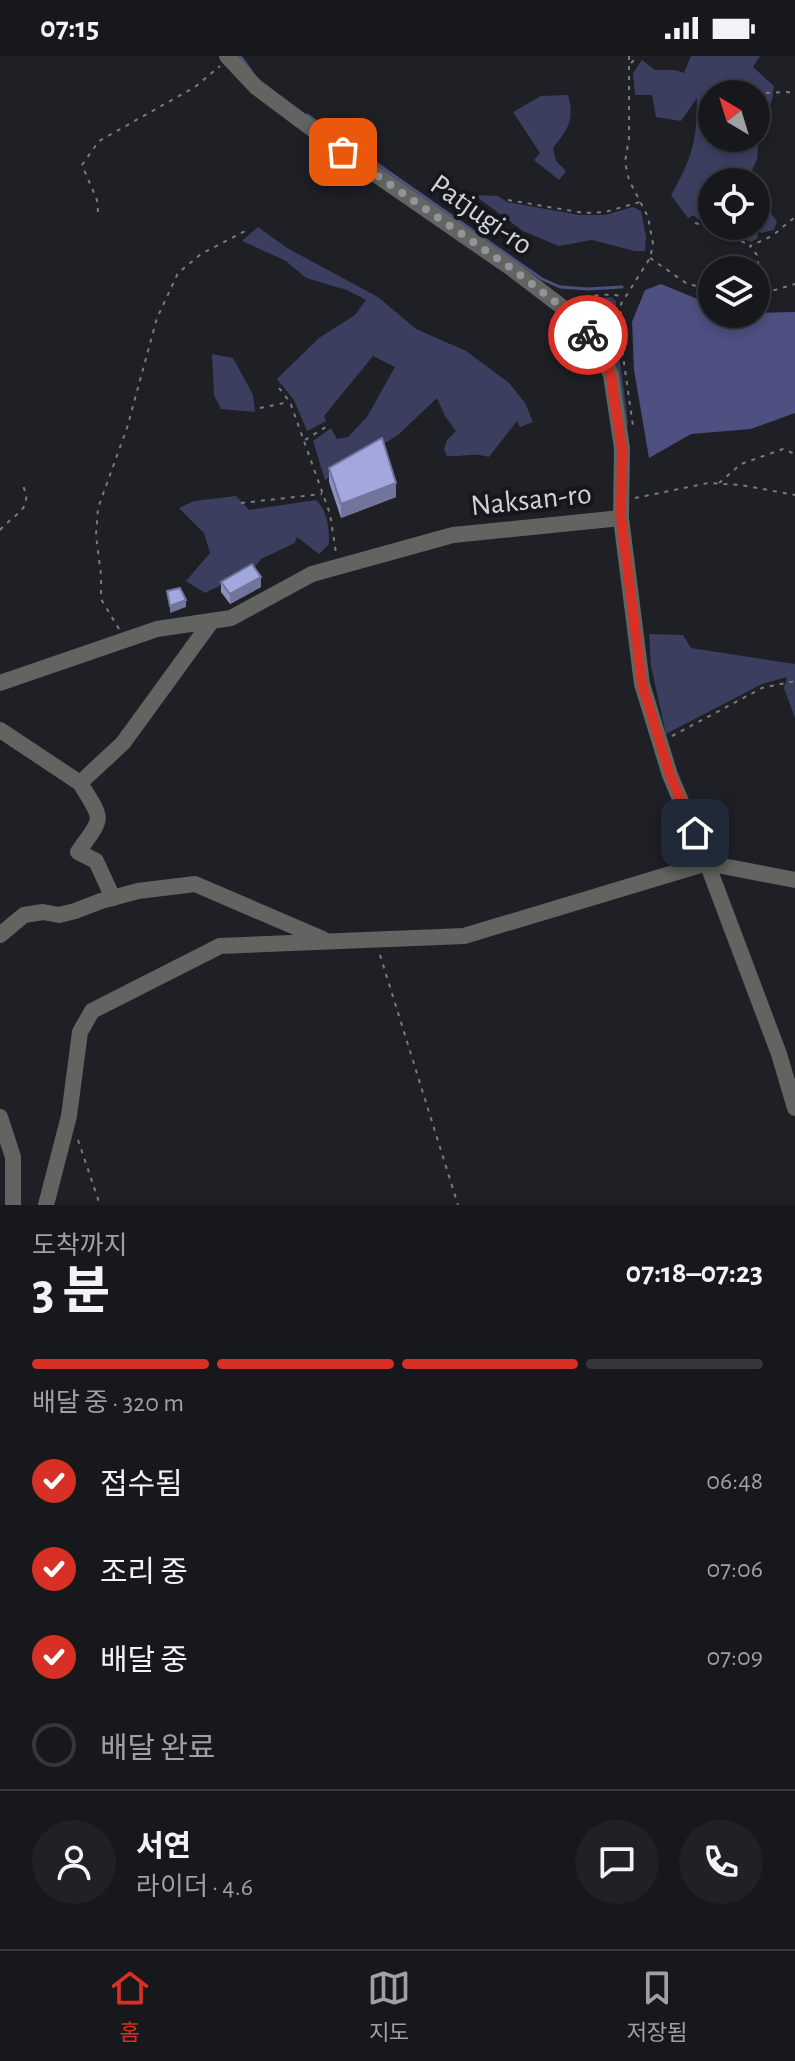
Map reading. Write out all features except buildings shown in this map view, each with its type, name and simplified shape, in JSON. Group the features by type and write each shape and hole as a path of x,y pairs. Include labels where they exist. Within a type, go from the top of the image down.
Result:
{"street":[{"name":"Patjugi-ro","path":"228,57 256,87 570,313 597,346 611,375 622,448 621,518"},
{"name":"Naksan-ro","path":"0,683 157,629 231,618 312,574 453,535 621,518 642,684 670,775 707,863 779,1054 795,1108"},
{"path":"80,783 123,743 211,622"},
{"path":"0,730 80,783 99,814 98,824 78,852 96,861 113,898"},
{"path":"46,1205 69,1116 80,1032 92,1011 220,946 464,936 707,863 795,880"},
{"path":"0,935 24,915 43,912 59,915 138,891 195,884 328,941"},
{"path":"0,1117 13,1157 13,1205"}],"path":[{"path":"629,56 629,138 625,162 629,180 648,217 653,244 650,258 621,304 620,335 633,424"},
{"path":"630,64 638,56"},
{"path":"98,212 97,200 82,165 99,141 195,87 228,57"},
{"path":"770,93 795,95"},
{"path":"508,200 584,213 605,212 641,202"},
{"path":"750,246 772,236 795,217"},
{"path":"695,223 715,228 750,246 757,256"},
{"path":"126,640 101,599 96,535 98,508 127,428 157,318 178,273 201,254 249,229"},
{"path":"650,258 686,283 698,287"},
{"path":"770,293 795,284"},
{"path":"558,304 587,296 615,294 625,298"},
{"path":"279,388 290,402 330,514 339,566"},
{"path":"260,408 290,402"},
{"path":"304,441 329,425"},
{"path":"718,484 741,464 783,449 795,454"},
{"path":"630,499 708,483 741,485 795,495"},
{"path":"0,530 26,507 28,494 22,484"},
{"path":"241,503 322,494"},
{"path":"0,517 7,522"},
{"path":"660,743 762,688 795,681"},
{"path":"375,938 458,1205"},
{"path":"69,1116 100,1205"}],"shaded area":[{"path":"691,56 760,56 753,67 767,80 698,80 698,152 758,152 753,168 698,168 698,219 694,215 688,218 671,195 692,149 697,98 681,121 656,117 652,95 635,95 633,73 642,60 655,70 684,73"},
{"path":"770,82 774,86 770,104"},
{"path":"568,95 571,111 569,124 553,148 556,161 566,171 559,180 534,160 540,153 513,112 541,96"},
{"path":"474,195 498,196 507,202 579,215 605,215 633,207 641,211 645,251 592,240 559,246 523,231"},
{"path":"770,203 771,214 777,221 774,230 770,231"},
{"path":"258,227 287,248 378,297 416,329 466,351 509,383 525,403 533,422 520,427 517,421 489,457 447,456 444,449 447,440 456,431 437,398 398,435 325,480 313,441 331,428 337,439 348,437 367,417 395,367 373,356 324,416 326,421 307,431 294,400 277,379 319,338 355,315 366,300 347,290 306,278 286,261 242,241"},
{"path":"661,284 698,299 698,328 770,328 770,313 795,312 795,413 751,429 691,434 649,458 634,370 632,322 645,290"},
{"path":"611,297 616,301 616,331 628,423 625,431 618,374 605,341 581,308 588,300"},
{"path":"212,354 233,358 253,395 255,412 221,409 214,395"},
{"path":"236,496 249,510 316,500 325,515 329,544 319,554 297,537 295,543 261,559 253,569 205,593 186,581 210,553 204,533 179,508 194,501"},
{"path":"649,634 683,635 691,648 795,664 795,718 784,688 787,677 762,684 666,734 651,666"}],"waterway":[{"path":"240,56 251,71"},
{"path":"307,115 542,279 560,287 622,287"}],"way so far":[{"path":"343,152 511,268 570,313 588,335"}],"route":[{"path":"588,335 611,375 622,448 621,518 642,684 670,775 695,833"}]}
